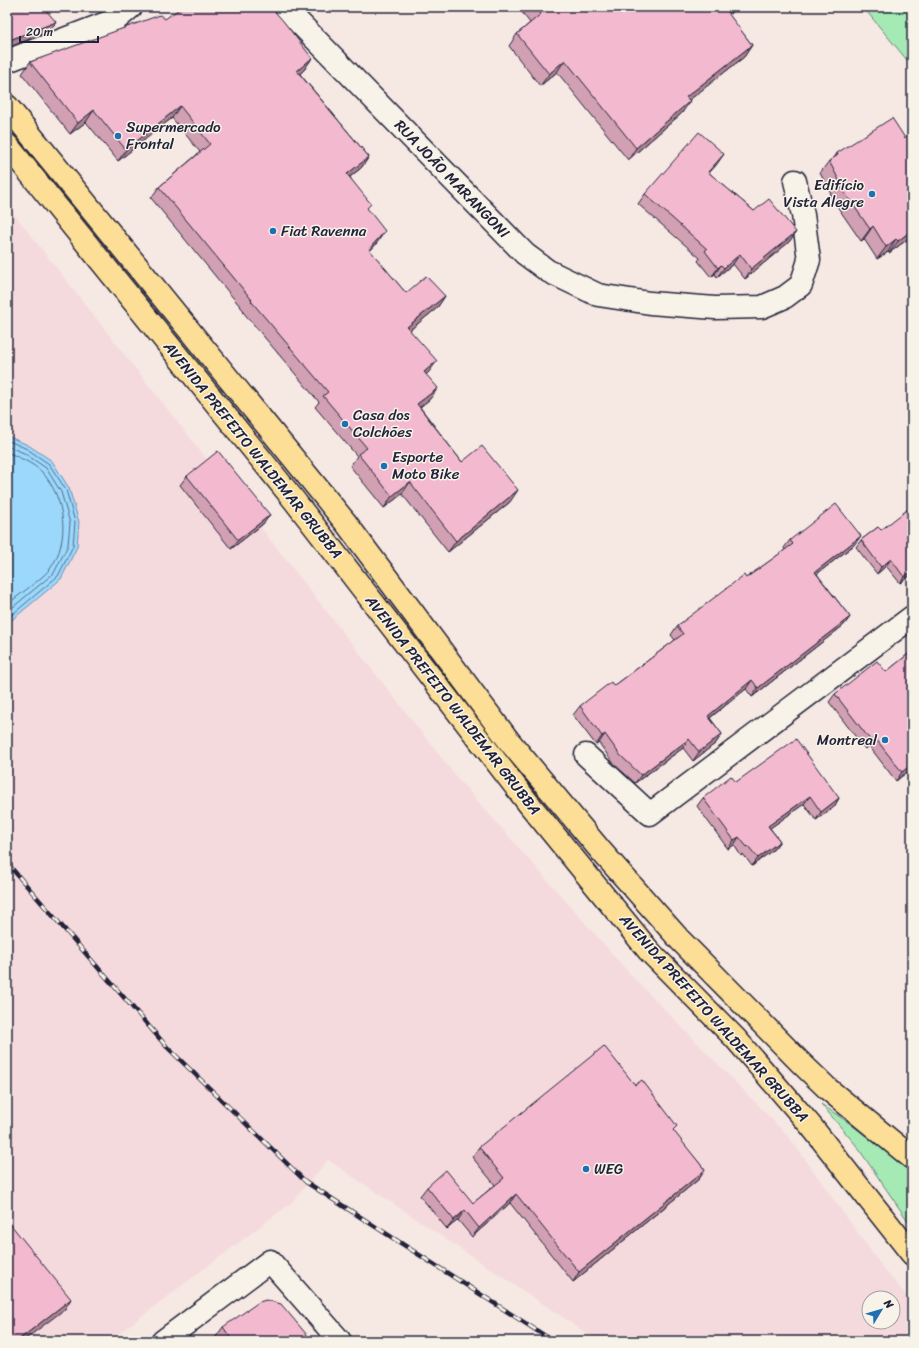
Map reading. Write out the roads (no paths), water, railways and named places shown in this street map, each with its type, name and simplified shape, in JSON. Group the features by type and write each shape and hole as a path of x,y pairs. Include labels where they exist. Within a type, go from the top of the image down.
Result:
{"highway":[{"name":"AVENIDA PREFEITO WALDEMAR GRUBBA","path":"7,106 346,523 509,741 601,851 680,940 800,1062 828,1089 912,1158"},
{"name":"AVENIDA PREFEITO WALDEMAR GRUBBA","path":"7,144 294,500 529,804 649,951 745,1050 811,1126 912,1254"}],"street":[{"path":"7,61 117,18 131,7"},
{"name":"RUA JOÃO MARANGONI","path":"284,7 525,254 548,271 598,295 650,303 715,308 762,307 785,297 801,284 809,260 803,215 795,181"},
{"path":"586,755 650,814 912,617"},
{"path":"164,1341 270,1261 340,1341"}],"water":[{"path":"7,436 28,445 52,461 69,488 79,522 77,547 61,579 7,624"}],"railway":[{"path":"7,863 167,1047 306,1182 553,1341"}],"place":[{"name":"Supermercado Frontal","path":"118,136"},
{"name":"Edifício Vista Alegre","path":"872,194"},
{"name":"Fiat Ravenna","path":"273,231"},
{"name":"Casa dos Colchões","path":"345,424"},
{"name":"Esporte Moto Bike","path":"384,466"},
{"name":"Montreal","path":"885,740"},
{"name":"WEG","path":"586,1169"}]}
